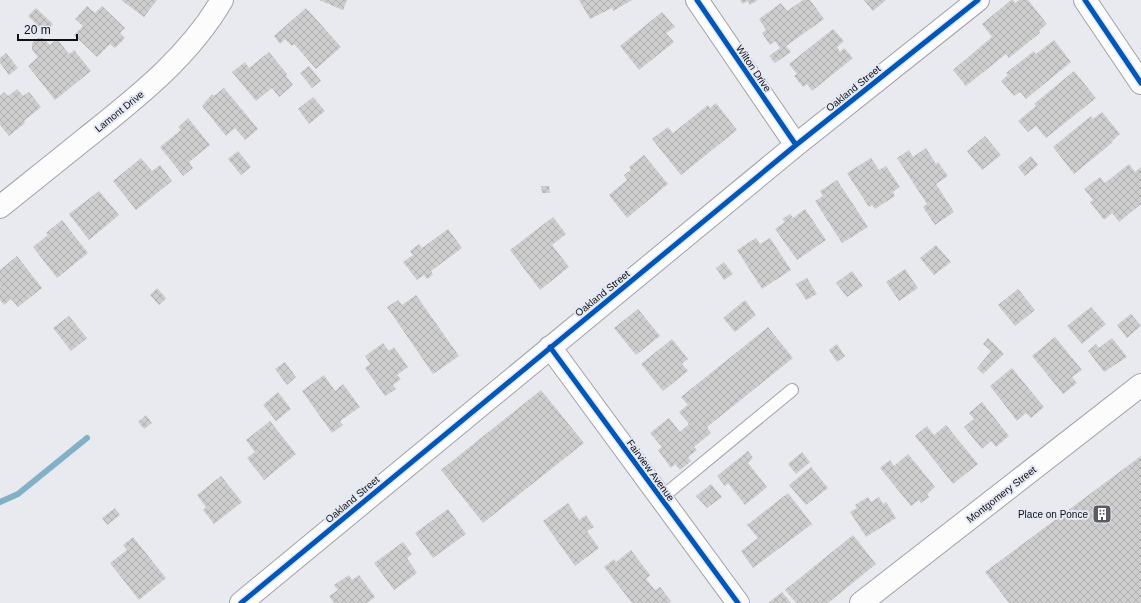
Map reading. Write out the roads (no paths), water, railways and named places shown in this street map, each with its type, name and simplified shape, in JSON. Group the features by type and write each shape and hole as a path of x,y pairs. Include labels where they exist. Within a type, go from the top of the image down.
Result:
{"street":[{"name":"Lamont Drive","path":"0,207 152,84 205,26 222,0"},
{"name":"Wilton Drive","path":"697,0 796,145"},
{"name":"Oakland Street","path":"241,603 796,145 978,0"},
{"path":"1085,0 1141,83"},
{"name":"Fairview Avenue","path":"550,347 738,603"},
{"name":"Montgomery Street","path":"861,603 1141,385"}],"lane":[{"path":"661,498 792,390"}],"waterway":[{"path":"0,502 18,494 87,438"}],"place":[{"name":"Place on Ponce","path":"1102,514"}]}
